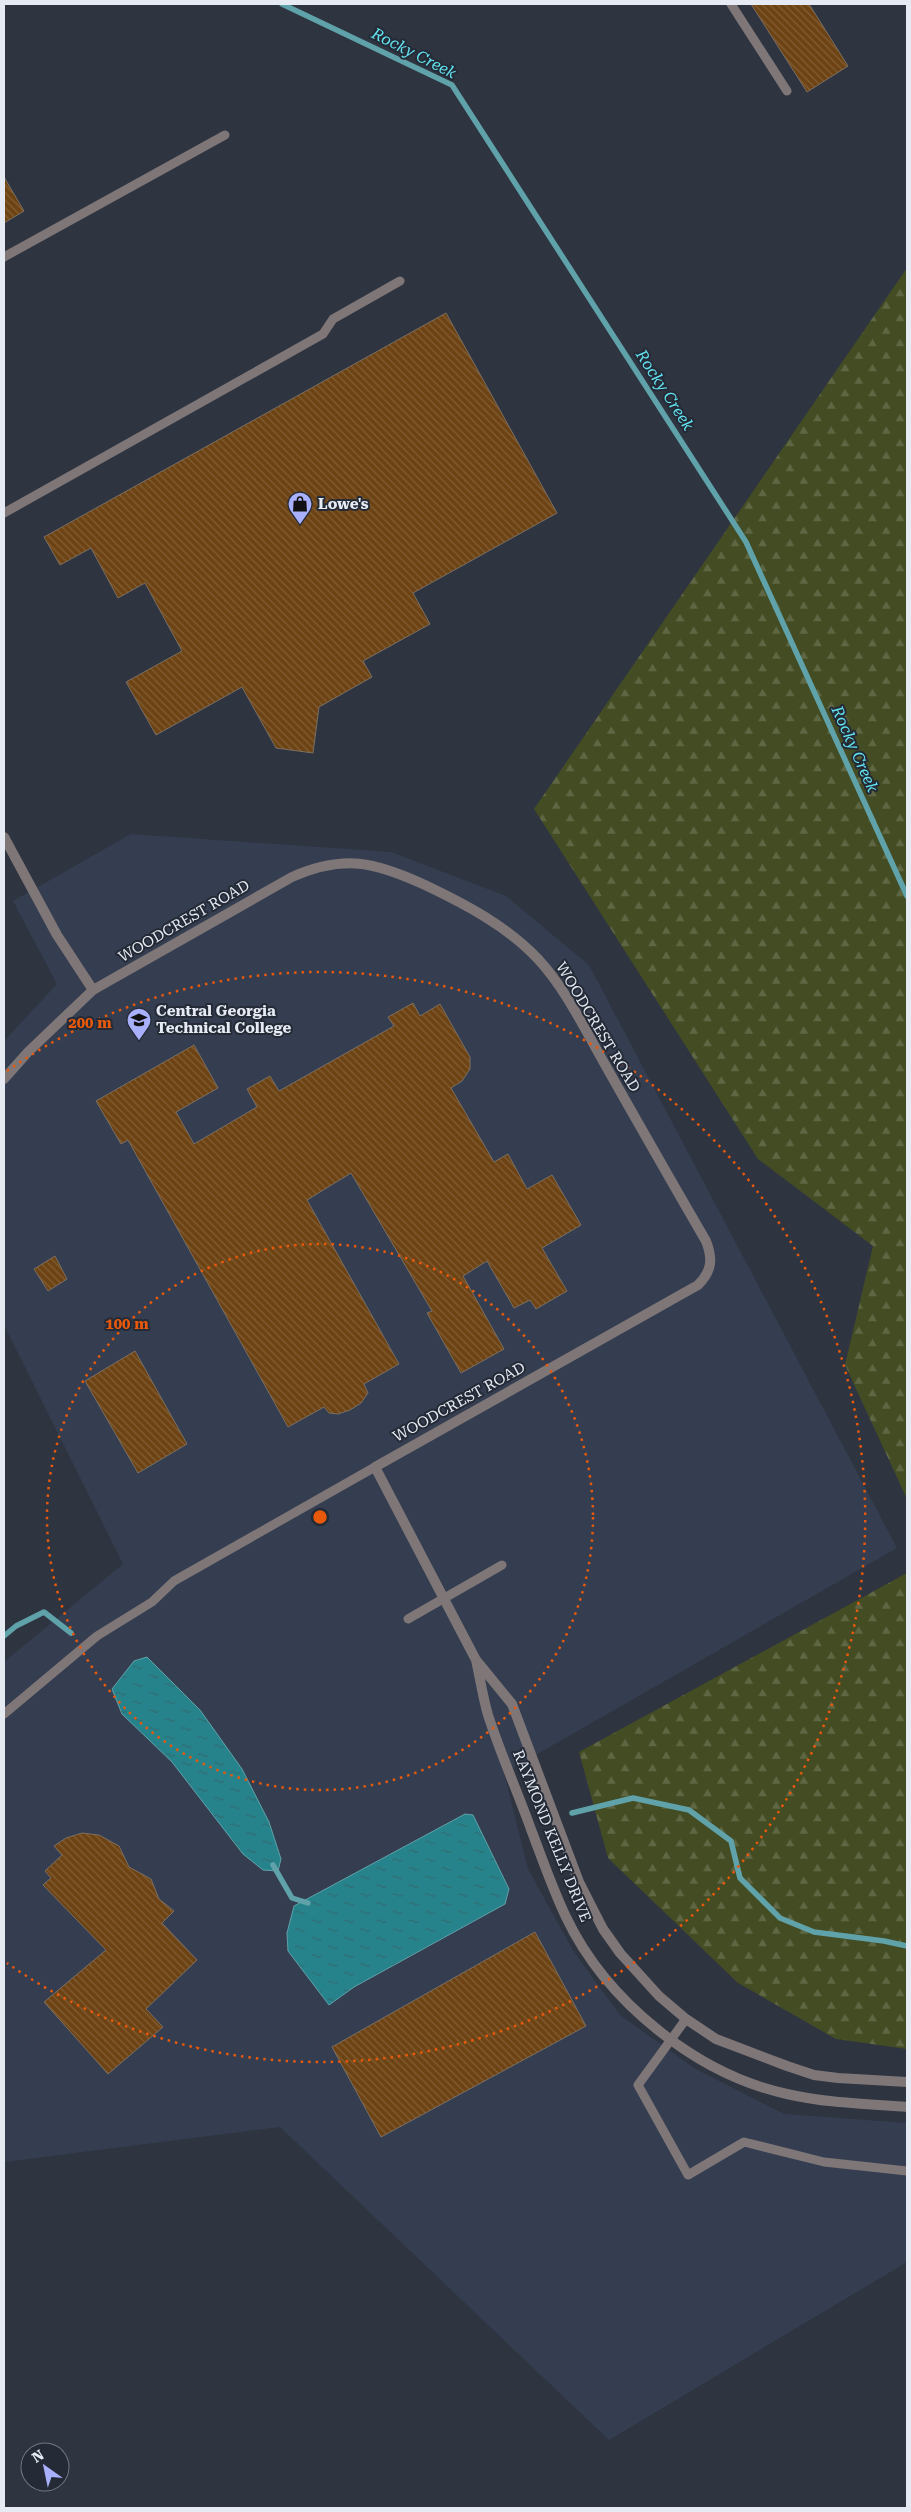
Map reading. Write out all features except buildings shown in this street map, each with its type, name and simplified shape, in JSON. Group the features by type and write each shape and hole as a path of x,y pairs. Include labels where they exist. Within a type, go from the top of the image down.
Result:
{"street":[{"path":"4,837 57,936 93,990"},
{"name":"WOODCREST ROAD","path":"4,1079 28,1052 93,990 292,877 313,867 336,863 361,862 389,869 446,896 505,930 539,960 568,1000 706,1241 711,1254 711,1265 707,1276 698,1285 375,1467"},
{"name":"RAYMOND KELLY DRIVE","path":"375,1467 476,1660 512,1704 579,1882 603,1929 641,1978 686,2020 716,2039 754,2055 814,2075 907,2082"},
{"name":"RAYMOND KELLY DRIVE","path":"476,1660 488,1714 566,1917 585,1950 624,2000 671,2040 732,2074 785,2094 809,2099 907,2107"}],"lane":[{"path":"731,4 787,91"},
{"path":"4,257 225,135"},
{"path":"4,513 323,334 333,319 400,281"},
{"path":"4,1714 97,1636 152,1602 174,1581 375,1467"},
{"path":"408,1619 502,1566"},
{"path":"686,2020 638,2085 688,2175 744,2142 824,2162 907,2171"}],"shaded area":[{"path":"131,834 391,852 506,896 589,965 897,1548 504,1773 528,1869 574,1952 620,2015 694,2068 784,2114 907,2123 907,2262 609,2440 280,2127 4,2162 4,1662 123,1564 4,1325 4,1041 57,984 13,901"}],"green space":[{"path":"907,268 907,1499 845,1365 873,1246 758,1159 534,809"},
{"path":"907,1573 907,2049 836,2039 738,1983 608,1858 579,1752"}],"water":[{"path":"147,1657 200,1710 242,1769 269,1822 281,1859 278,1871 263,1870 243,1854 172,1762 122,1714 112,1689 134,1661"},
{"path":"465,1814 473,1815 509,1889 505,1904 354,1987 329,2005 288,1951 287,1933 294,1906"}],"waterway":[{"name":"Rocky Creek","path":"282,4 452,85 746,542 907,896"},
{"path":"4,1636 16,1626 44,1612 71,1633"},
{"path":"572,1813 633,1798 689,1810 731,1841 740,1878 780,1918 814,1932 884,1941 907,1946"},
{"path":"273,1865 292,1898 308,1903"}],"place":[{"name":"Lowe's","path":"300,525"},
{"name":"Central Georgia Technical College","path":"139,1041"}]}
